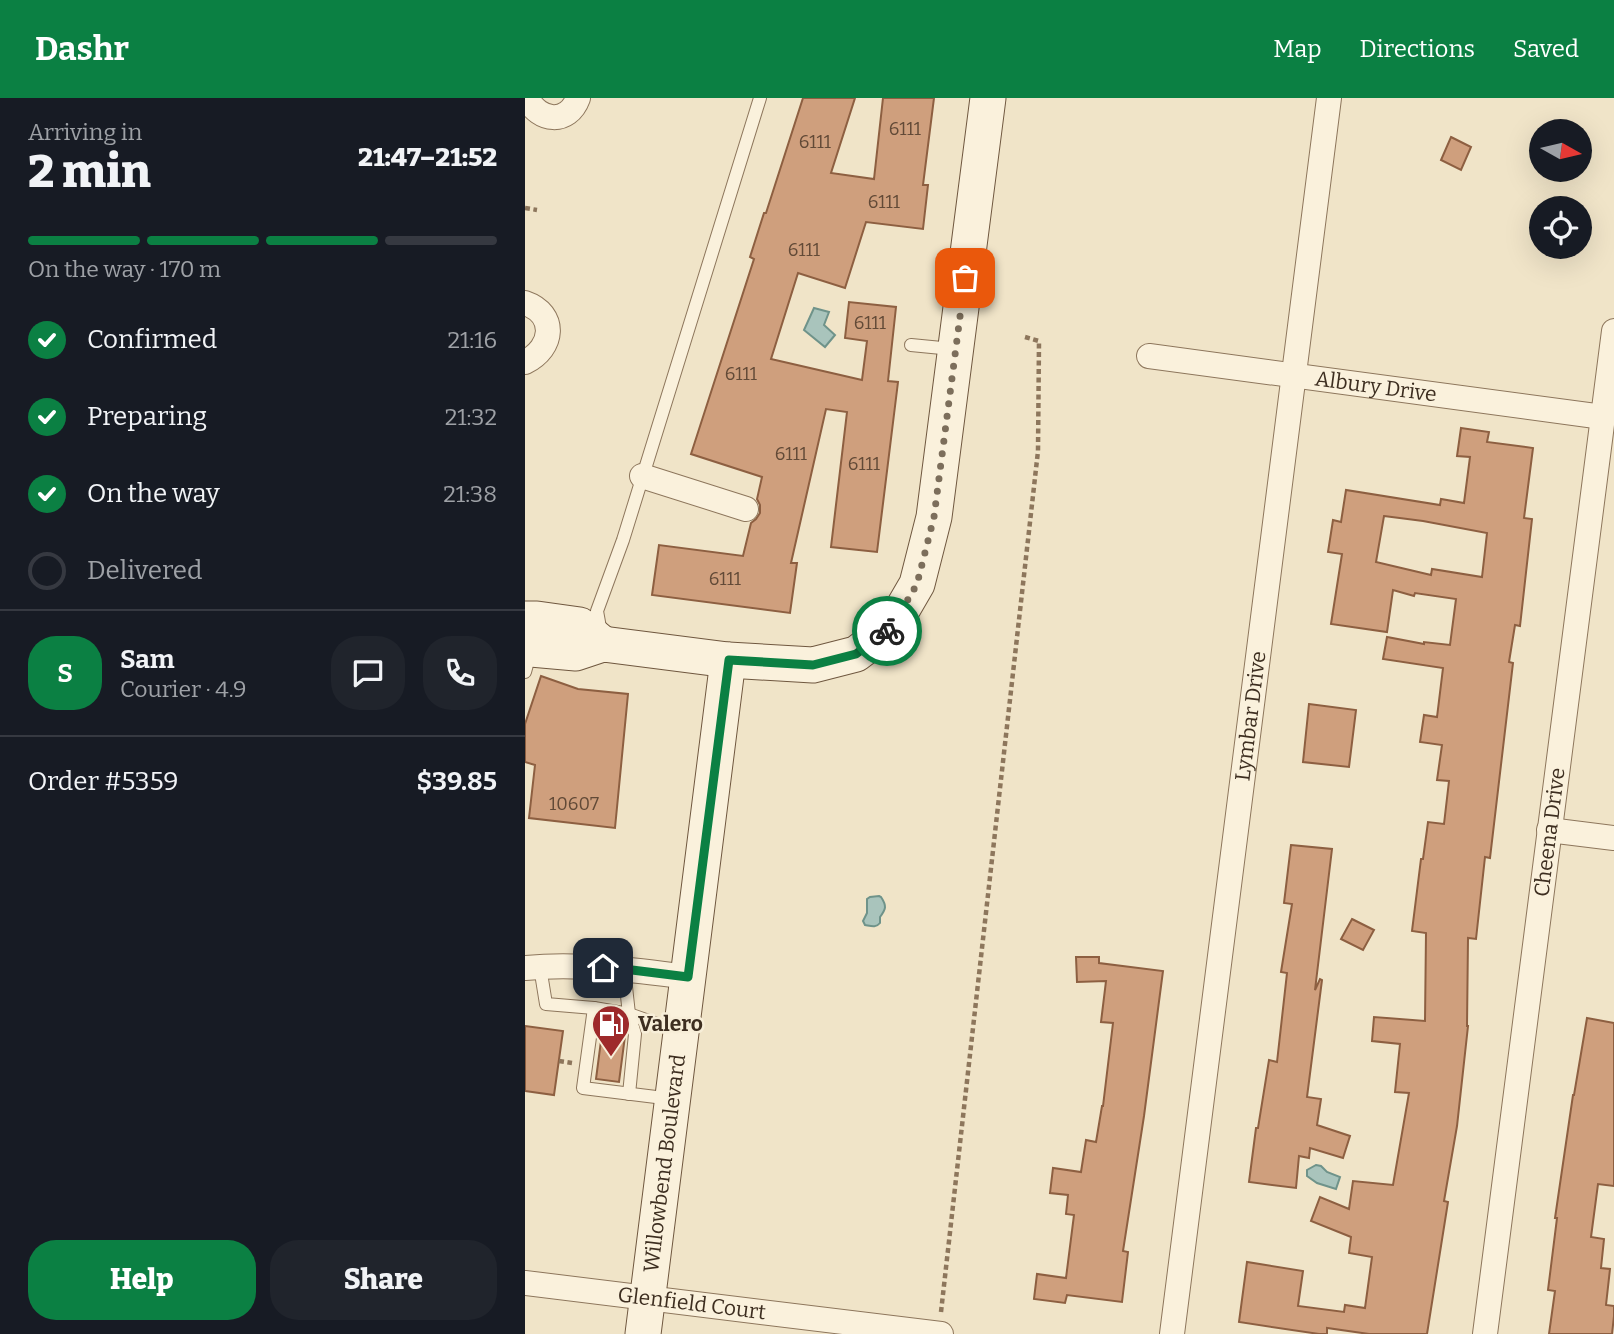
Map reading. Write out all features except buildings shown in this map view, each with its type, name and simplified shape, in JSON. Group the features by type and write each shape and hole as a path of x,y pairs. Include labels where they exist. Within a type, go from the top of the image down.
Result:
{"street":[{"path":"527,98 531,107 539,114 549,117 560,117 569,112 578,98"},
{"path":"527,647 537,619 580,625 603,643 729,660 813,665 856,654 892,627 917,584 934,517 988,98"},
{"name":"Lymbar Drive","path":"1172,1334 1329,98"},
{"path":"525,303 533,305 542,313 548,336 544,347 536,356 525,362"},
{"name":"Cheena Drive","path":"1485,1334 1614,331"},
{"name":"Albury Drive","path":"1149,356 1603,417"},
{"path":"642,476 746,509"},
{"name":"Willowbend Boulevard","path":"643,1334 729,660"},
{"path":"1549,830 1614,838"},
{"path":"532,968 624,969 688,977"},
{"name":"Glenfield Court","path":"525,1283 846,1328 940,1334"}],"lane":[{"path":"603,643 597,611 622,540 760,98"},
{"path":"911,345 956,350"},
{"path":"532,968 546,1004 628,1014 681,1033"},
{"path":"624,969 628,1014 635,1034 629,1094"},
{"path":"594,1008 583,1088 672,1099"}],"path":[{"path":"525,208 537,210"},
{"path":"940,1334 1038,451 1039,341 1025,337"}],"water":[{"path":"814,308 829,312 824,325 835,335 825,347 804,330"},
{"path":"879,896 885,907 880,923 875,926 865,925 863,921 867,913 867,899"},
{"path":"1316,1165 1340,1177 1336,1189 1317,1183 1307,1176 1307,1170"}],"way so far":[{"path":"887,631 917,584 934,517 965,278"}],"place":[{"name":"Valero","path":"611,1058"}],"route":[{"path":"603,968 688,977 729,660 813,665 856,654 887,631"}]}
